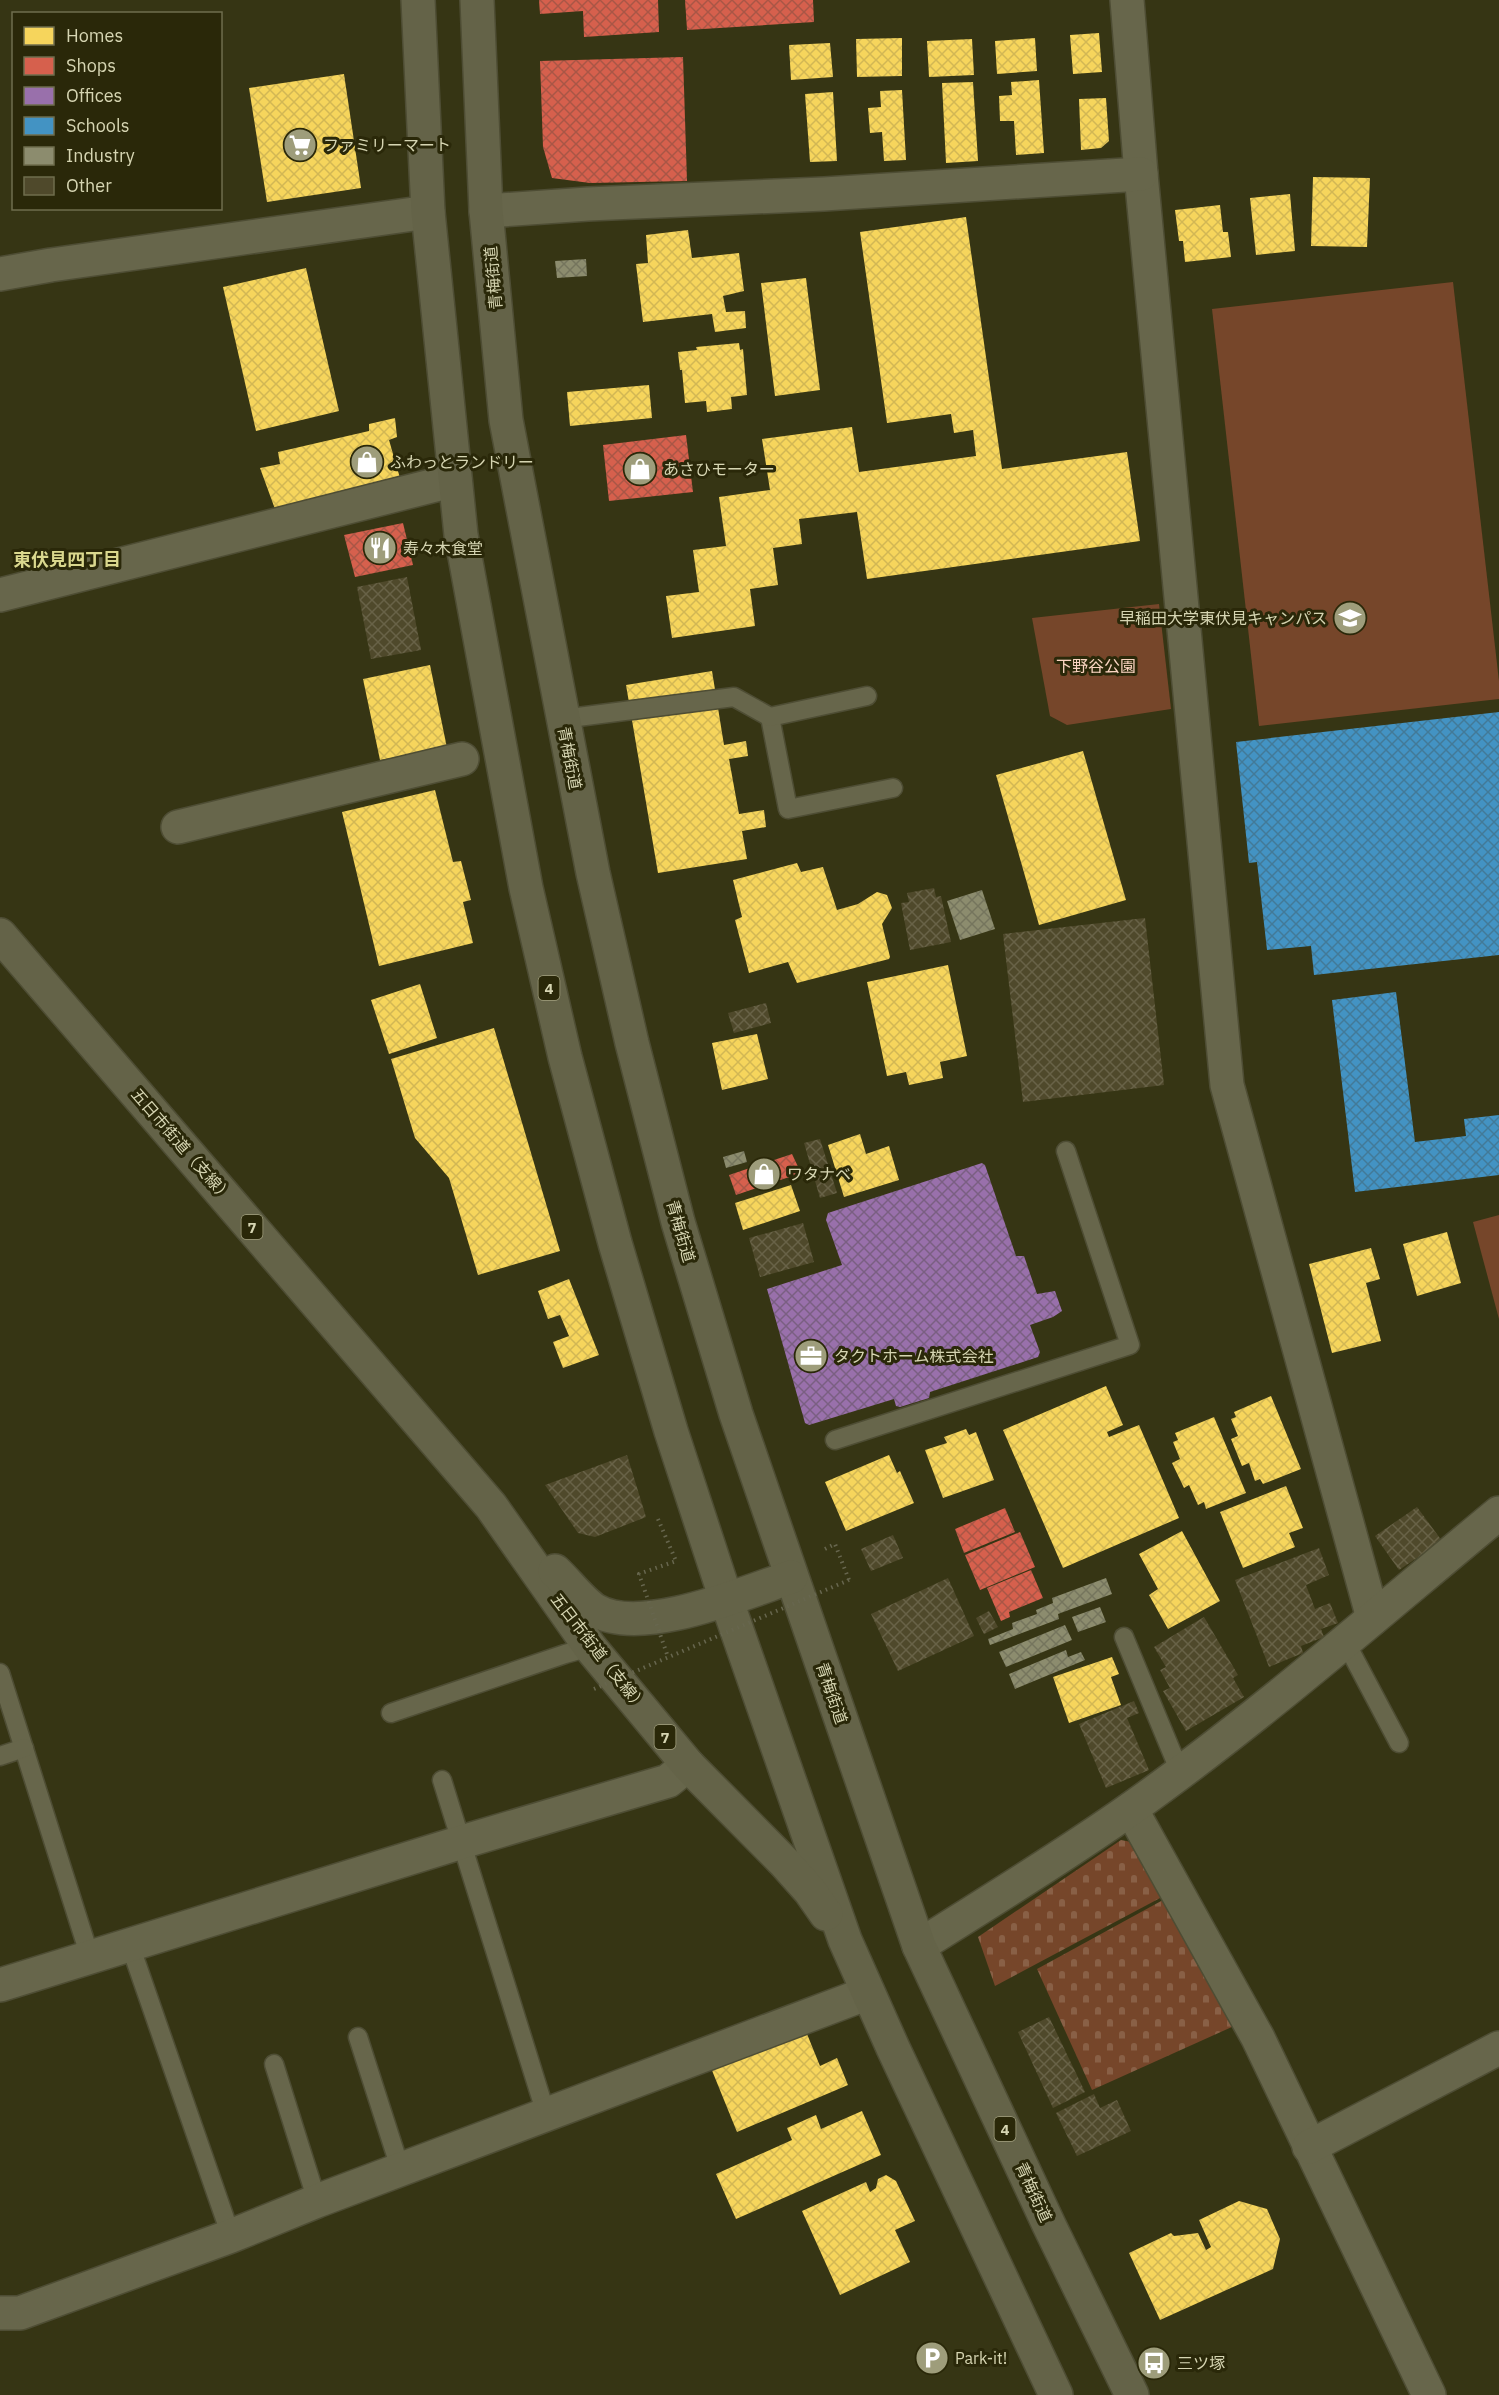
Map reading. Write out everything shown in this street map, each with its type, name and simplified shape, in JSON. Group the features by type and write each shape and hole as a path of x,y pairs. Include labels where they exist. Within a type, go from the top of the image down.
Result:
{"main road":[{"name":"4","path":"418,0 428,212 460,534 526,888 566,1057 615,1243 671,1431 726,1599 845,1940 1056,2395"},
{"name":"青梅街道","path":"477,0 486,211 506,420 593,873 632,1043 678,1222 736,1414 919,1946 1132,2395"},
{"name":"五日市街道（支線）","path":"0,935 502,1520 595,1610 622,1619 649,1618 726,1599 791,1577"},
{"name":"五日市街道（支線）","path":"502,1520 590,1647 688,1765 810,1891 845,1940"}],"street":[{"path":"1127,0 1141,174 1227,1085 1238,1160 1373,1618"},
{"path":"486,211 588,204 824,194 1141,174"},
{"path":"0,274 428,212"},
{"path":"0,595 455,480"},
{"path":"178,827 462,759"},
{"path":"919,1946 1131,1809 1265,1708 1499,1513"},
{"path":"0,1984 668,1781 688,1765"},
{"path":"1131,1809 1258,2038 1429,2395"},
{"path":"0,2313 20,2313 231,2236 317,2201 868,1992"},
{"path":"1310,2147 1499,2048"}],"lane":[{"path":"562,719 734,697 770,717 867,696"},
{"path":"770,717 788,809 893,788"},
{"path":"835,1440 1130,1345 1092,1204 1066,1151"},
{"path":"1124,1636 1180,1772"},
{"path":"1345,1641 1399,1743"},
{"path":"391,1713 590,1647"},
{"path":"0,1673 90,1957"},
{"path":"0,1756 24,1748"},
{"path":"442,1780 546,2114"},
{"path":"130,1945 231,2236"},
{"path":"358,2037 401,2171"},
{"path":"274,2064 317,2201"}],"path":[{"path":"658,1519 676,1561 639,1574 668,1657"},
{"path":"594,1689 849,1580 835,1544 824,1548 828,1559"}],"green space":[{"path":"1453,282 1499,681 1499,699 1259,726 1212,309"},
{"name":"下野谷公園","path":"1159,604 1171,709 1067,725 1050,716 1032,618"},
{"path":"1499,1215 1499,1319 1473,1222"},
{"path":"1121,1840 1131,1842 1162,1897 995,1986 978,1937"},
{"path":"1163,1900 1234,2026 1092,2090 1037,1969"}],"building: Homes":[{"path":"1099,33 1102,72 1073,74 1070,35"},
{"path":"902,38 902,76 857,77 856,39"},
{"path":"1035,38 1037,71 997,74 995,41"},
{"path":"972,39 974,75 929,77 927,41"},
{"path":"830,43 833,77 791,80 789,45"},
{"path":"344,74 361,188 267,202 249,88"},
{"path":"1039,80 1044,153 1016,155 1014,121 1000,121 999,96 1012,95 1011,82"},
{"path":"973,82 978,161 946,163 942,83"},
{"path":"902,90 906,160 884,161 882,132 870,133 868,108 881,107 880,91"},
{"path":"833,92 837,161 810,162 805,94"},
{"path":"1106,98 1109,141 1101,148 1081,150 1079,99"},
{"path":"1313,177 1370,178 1367,247 1311,246"},
{"path":"1290,194 1295,251 1256,255 1250,198"},
{"path":"1220,205 1223,232 1228,232 1231,257 1185,262 1183,241 1179,241 1175,210"},
{"path":"966,217 1002,469 1127,452 1140,541 867,579 857,512 799,519 802,544 773,548 778,585 750,589 755,626 672,638 666,596 699,592 693,550 726,546 719,497 770,490 762,439 852,427 859,472 976,456 973,430 954,433 951,414 887,423 860,232"},
{"path":"688,230 692,258 739,253 744,291 723,296 726,312 745,311 746,328 715,332 712,314 643,322 636,264 648,263 646,235"},
{"path":"306,268 339,411 256,431 223,287"},
{"path":"806,278 820,390 775,396 761,283"},
{"path":"739,343 740,350 743,349 747,395 731,397 732,409 707,412 706,401 685,403 678,352 697,350 696,347"},
{"path":"649,385 652,418 570,426 567,392"},
{"path":"395,418 397,437 389,440 400,478 275,509 260,468 280,464 278,452 369,431 369,424"},
{"path":"430,665 447,748 380,760 363,679"},
{"path":"712,671 724,745 746,741 748,756 729,759 739,814 764,810 766,827 742,831 747,859 658,873 626,685"},
{"path":"1083,751 1126,900 1039,925 996,775"},
{"path":"435,790 453,862 461,861 471,900 463,902 473,943 379,966 342,812"},
{"path":"797,863 801,872 823,867 837,910 858,904 877,892 887,895 892,908 882,924 889,959 797,983 788,962 749,973 735,920 742,917 733,880"},
{"path":"948,965 967,1056 940,1062 943,1078 909,1085 906,1072 887,1076 867,982"},
{"path":"420,984 437,1038 389,1054 371,1000"},
{"path":"494,1028 560,1251 478,1275 449,1178 415,1138 391,1059"},
{"path":"757,1034 768,1079 722,1090 712,1043"},
{"path":"860,1134 866,1154 889,1146 899,1180 844,1197 828,1145"},
{"path":"791,1185 800,1211 743,1230 735,1203"},
{"path":"1447,1232 1461,1283 1417,1296 1403,1244"},
{"path":"1371,1248 1380,1279 1366,1283 1381,1341 1332,1353 1309,1264"},
{"path":"569,1279 599,1355 563,1368 553,1342 569,1336 560,1315 548,1319 538,1291"},
{"path":"1106,1386 1123,1425 1107,1432 1109,1437 1139,1425 1179,1518 1063,1568 1003,1430"},
{"path":"1271,1396 1301,1469 1263,1484 1260,1479 1255,1481 1249,1463 1242,1466 1231,1439 1238,1436 1231,1419 1236,1417 1234,1412"},
{"path":"1214,1417 1246,1493 1206,1509 1204,1502 1198,1505 1189,1485 1184,1488 1172,1463 1180,1459 1173,1442 1178,1440 1175,1433"},
{"path":"966,1429 969,1435 976,1432 994,1480 943,1498 925,1450 947,1443 944,1437"},
{"path":"889,1455 897,1473 900,1471 914,1503 846,1531 825,1482"},
{"path":"1286,1486 1303,1528 1289,1533 1295,1547 1243,1568 1220,1512"},
{"path":"1182,1531 1220,1601 1168,1629 1149,1595 1158,1589 1139,1554"},
{"path":"1112,1657 1119,1674 1111,1677 1121,1705 1069,1723 1053,1677"},
{"path":"805,2029 820,2066 837,2058 848,2085 737,2132 711,2068"},
{"path":"862,2111 881,2155 736,2219 716,2174 792,2140 787,2128 816,2115 821,2129"},
{"path":"886,2175 896,2181 915,2221 895,2230 910,2262 840,2295 802,2211 866,2182 870,2192 876,2188 878,2179"},
{"path":"1239,2201 1267,2209 1280,2239 1273,2269 1160,2320 1129,2253 1171,2233 1174,2236 1198,2233 1206,2250 1211,2247 1199,2220"}],"building: Shops":[{"path":"539,0 658,0 659,32 584,37 583,11 540,14"},
{"path":"685,0 813,0 814,22 687,30"},
{"path":"683,57 687,181 590,183 552,178 543,147 540,61"},
{"path":"686,435 693,492 609,501 603,445"},
{"path":"403,523 413,565 355,577 344,535"},
{"path":"792,1154 801,1173 736,1195 729,1175"},
{"path":"1005,1508 1015,1532 964,1553 955,1529"},
{"path":"1020,1532 1035,1567 980,1590 965,1555"},
{"path":"1031,1570 1043,1598 1009,1612 1010,1617 1001,1621 987,1588"}],"building: Offices":[{"path":"982,1163 985,1165 1016,1256 1024,1256 1037,1294 1055,1291 1062,1311 1053,1317 1030,1325 1040,1352 1038,1357 930,1392 929,1398 900,1407 896,1406 894,1399 809,1425 805,1423 767,1289 842,1265 826,1220 828,1213"}],"building: Schools":[{"path":"1499,712 1499,955 1314,975 1311,946 1267,950 1257,862 1249,863 1236,742"},
{"path":"1396,992 1415,1142 1466,1136 1464,1119 1499,1115 1499,1175 1355,1192 1332,1000"}],"building: Industry":[{"path":"586,259 587,276 557,278 555,261"},
{"path":"982,890 995,929 960,940 947,901"},
{"path":"744,1151 747,1162 726,1168 723,1157"},
{"path":"1106,1578 1112,1594 1058,1614 1059,1619 990,1645 988,1639 1013,1629 1012,1623 1037,1614 1036,1610 1053,1603 1052,1598"},
{"path":"1100,1607 1106,1622 1078,1632 1072,1617"},
{"path":"1065,1625 1072,1640 1006,1667 999,1652"},
{"path":"1066,1650 1068,1657 1081,1652 1085,1660 1015,1689 1009,1674"}],"building: Other":[{"path":"407,577 421,650 371,659 357,587"},
{"path":"934,888 936,897 941,896 951,942 910,950 901,903 909,902 907,893"},
{"path":"1145,918 1164,1085 1023,1102 1003,934"},
{"path":"766,1003 771,1023 734,1033 728,1013"},
{"path":"820,1139 837,1193 820,1198 804,1143"},
{"path":"803,1223 814,1262 760,1277 749,1238"},
{"path":"627,1455 646,1517 595,1537 578,1533 545,1485"},
{"path":"1417,1507 1442,1541 1399,1570 1375,1536"},
{"path":"893,1535 903,1558 871,1571 861,1549"},
{"path":"1319,1548 1329,1575 1306,1585 1315,1609 1330,1603 1338,1623 1321,1629 1324,1637 1301,1646 1303,1653 1269,1667 1235,1580"},
{"path":"948,1578 974,1636 898,1671 871,1614"},
{"path":"989,1611 998,1627 984,1634 976,1618"},
{"path":"1204,1617 1238,1675 1233,1678 1244,1697 1186,1731 1163,1691 1170,1688 1160,1670 1166,1667 1154,1647"},
{"path":"1134,1701 1139,1713 1127,1718 1149,1770 1106,1788 1079,1724"},
{"path":"1049,2017 1085,2092 1053,2108 1018,2032"},
{"path":"1094,2094 1100,2108 1117,2100 1131,2131 1077,2156 1056,2113"}],"place":[{"name":"ファミリーマート","path":"300,145"},
{"name":"ふわっとランドリー","path":"367,462"},
{"name":"あさひモーター","path":"640,469"},
{"name":"寿々木食堂","path":"380,548"},
{"name":"早稲田大学東伏見キャンパス","path":"1350,618"},
{"name":"ワタナベ","path":"764,1174"},
{"name":"タクトホーム株式会社","path":"811,1356"},
{"name":"Park-it!","path":"932,2358"},
{"name":"三ツ塚","path":"1154,2363"}],"district":[{"name":"東伏見四丁目","path":"67,559"}]}
